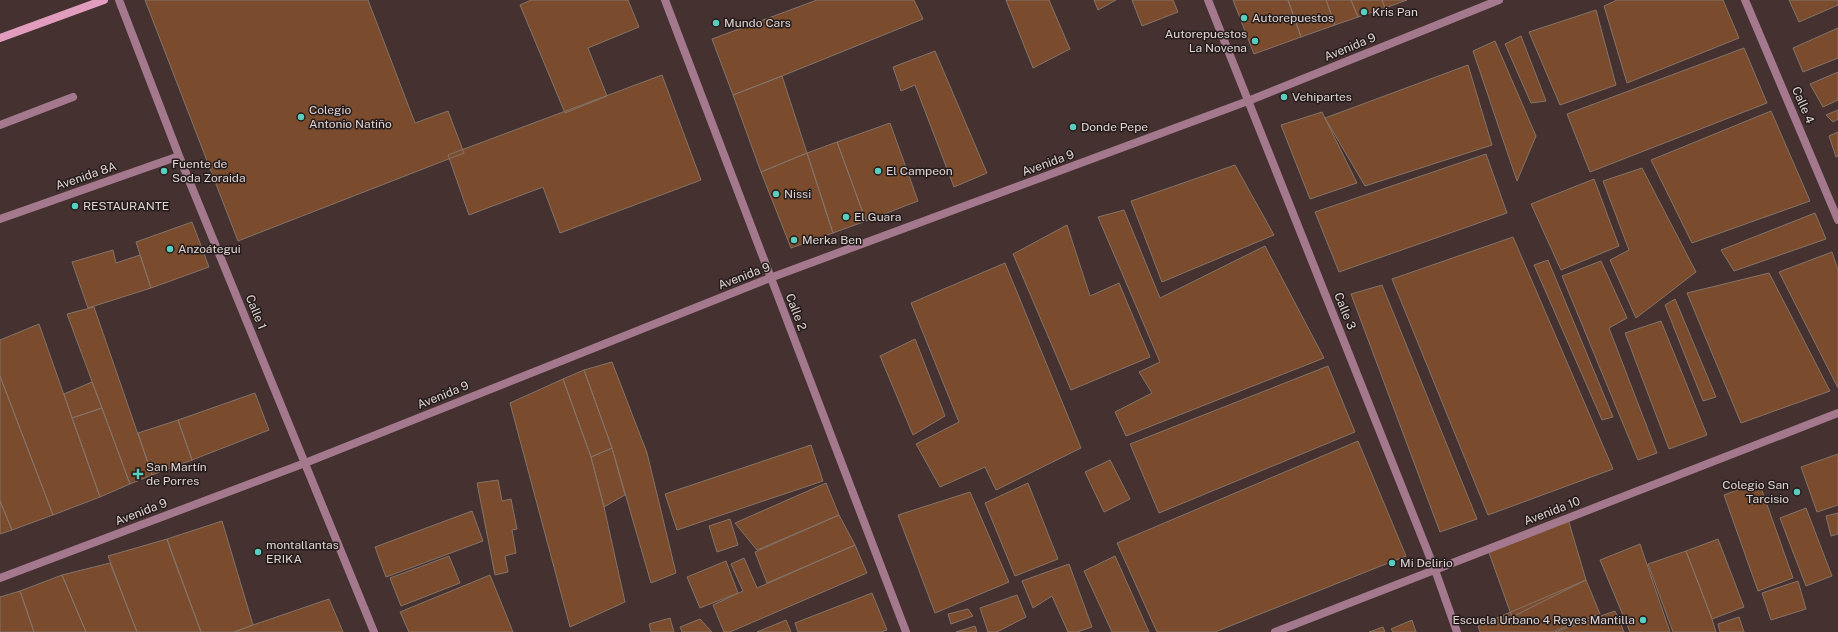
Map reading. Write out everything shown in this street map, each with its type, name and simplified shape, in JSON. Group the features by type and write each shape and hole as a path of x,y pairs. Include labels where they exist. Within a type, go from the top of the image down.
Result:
{"main road":[{"path":"0,38 104,0"}],"street":[{"name":"Calle 1","path":"119,0 179,156 374,632"},
{"name":"Calle 2","path":"665,0 906,632"},
{"name":"Calle 3","path":"1208,0 1435,570 1457,632"},
{"name":"Avenida 9","path":"0,578 305,463 770,278 1248,101 1499,0"},
{"name":"Calle 4","path":"1745,0 1838,220"},
{"path":"0,125 73,97"},
{"name":"Avenida 8A","path":"0,219 179,156"},
{"name":"Avenida 10","path":"1275,632 1838,413"}],"building":[{"name":"Colegio Antonio Natiño","path":"145,0 368,0 415,123 448,111 464,153 238,241"},
{"path":"531,0 628,0 639,27 588,48 607,96 565,113 520,5"},
{"path":"817,0 914,0 923,19 733,95 712,39"},
{"path":"1006,0 1049,0 1070,49 1033,68"},
{"path":"1094,0 1116,0 1098,10"},
{"path":"1132,0 1173,0 1178,12 1142,26"},
{"path":"1233,0 1288,0 1301,37 1254,54"},
{"path":"1288,0 1326,0 1335,25 1301,37"},
{"path":"1326,0 1351,0 1358,17 1335,25"},
{"name":"Kris Pan","path":"1351,0 1382,0 1385,8 1358,17"},
{"path":"1382,0 1407,0 1385,8"},
{"path":"1617,0 1723,0 1739,38 1627,83 1604,6"},
{"path":"1789,0 1838,0 1838,5 1799,22"},
{"path":"1596,10 1616,85 1560,105 1529,32"},
{"path":"1838,28 1838,58 1803,72 1793,48"},
{"path":"1521,36 1546,101 1531,103 1505,44"},
{"path":"1495,41 1536,136 1517,181 1473,51"},
{"path":"1744,48 1767,103 1590,172 1567,114"},
{"path":"935,51 987,173 954,187 915,85 901,91 893,67"},
{"path":"1468,65 1492,145 1365,186 1325,118"},
{"path":"1838,72 1838,100 1823,107 1810,84"},
{"path":"662,75 701,180 560,233 543,187 469,215 448,155"},
{"path":"782,76 807,153 761,172 733,95"},
{"path":"1838,110 1838,119 1833,122 1826,115"},
{"path":"1771,111 1810,201 1692,243 1651,160"},
{"path":"1322,112 1357,183 1310,199 1281,125"},
{"name":"El Campeon","path":"890,123 918,201 866,221 837,142"},
{"path":"1838,132 1838,156 1836,157 1829,136"},
{"path":"837,142 866,221 833,233 807,153"},
{"path":"807,153 833,233 791,248 761,172"},
{"path":"1486,154 1507,213 1339,272 1315,212"},
{"path":"1235,165 1274,235 1162,282 1131,201"},
{"path":"1642,168 1696,272 1636,318 1610,260 1629,250 1603,181"},
{"path":"1594,179 1619,246 1561,270 1531,204"},
{"path":"1124,210 1160,298 1265,246 1324,358 1126,436 1115,412 1152,393 1139,372 1160,362 1098,217"},
{"path":"1815,213 1826,239 1734,271 1721,250"},
{"name":"Anzoátegui","path":"192,222 209,267 151,288 136,242"},
{"path":"1067,225 1090,296 1119,283 1150,357 1071,390 1013,254"},
{"path":"1513,237 1613,469 1488,515 1392,279"},
{"path":"113,250 116,263 140,255 151,288 88,308 72,262"},
{"path":"1832,252 1838,270 1838,388 1779,272"},
{"path":"1548,260 1613,417 1602,420 1534,265"},
{"path":"1601,261 1627,318 1609,328 1657,453 1638,460 1562,276"},
{"path":"1005,263 1081,448 996,490 985,467 940,487 916,444 959,422 911,303"},
{"path":"1769,273 1830,391 1741,423 1687,293"},
{"path":"1382,285 1477,519 1440,532 1351,294"},
{"path":"1675,299 1716,397 1703,401 1665,305"},
{"path":"94,307 152,475 130,484 67,314"},
{"path":"1661,321 1707,435 1669,449 1625,333"},
{"path":"39,324 100,497 53,515 0,376 0,340"},
{"path":"915,339 945,416 913,435 880,356"},
{"path":"612,362 647,453 676,573 651,583 612,448 584,370"},
{"path":"1328,366 1355,432 1159,513 1130,444"},
{"path":"584,370 612,448 591,457 563,379"},
{"path":"0,376 53,515 12,530 0,501"},
{"path":"563,379 591,457 604,507 625,602 570,627 510,403"},
{"path":"92,382 102,408 72,418 64,394"},
{"path":"255,393 269,430 192,460 178,420"},
{"path":"102,408 130,484 100,497 72,418"},
{"path":"178,420 192,460 152,475 138,433"},
{"path":"1358,441 1406,556 1215,632 1157,632 1117,543"},
{"path":"811,445 823,481 677,530 665,494"},
{"path":"612,448 625,495 604,507 591,457"},
{"path":"1838,454 1838,505 1817,512 1801,467"},
{"path":"1110,460 1130,499 1104,512 1085,472"},
{"path":"498,480 502,501 511,499 517,529 512,530 516,553 505,556 508,572 495,575 477,483"},
{"path":"1759,482 1793,578 1758,591 1724,495"},
{"path":"826,483 839,515 757,550 735,523"},
{"path":"1028,483 1058,559 1015,576 985,503"},
{"path":"970,492 1009,582 935,613 898,515"},
{"path":"0,501 12,530 0,534"},
{"path":"1806,508 1832,576 1806,586 1780,518"},
{"path":"472,511 483,541 386,577 375,547"},
{"path":"1838,513 1838,534 1831,536 1826,516"},
{"path":"839,515 855,545 767,583 755,552"},
{"path":"730,519 738,545 717,552 709,526"},
{"path":"1568,519 1586,580 1512,617 1488,550"},
{"path":"222,521 253,625 234,632 201,632 167,539"},
{"path":"167,539 201,632 137,632 108,556"},
{"path":"1718,539 1744,607 1712,619 1686,551"},
{"path":"1640,544 1670,632 1630,632 1600,560"},
{"path":"855,545 867,573 730,632 724,632 713,605 743,591 731,564 744,558 757,588"},
{"path":"1686,551 1716,632 1673,632 1648,564"},
{"path":"449,556 460,583 401,606 390,578"},
{"path":"1115,556 1149,632 1112,632 1084,571"},
{"path":"726,561 738,593 700,608 687,577"},
{"path":"110,563 137,632 86,632 62,575"},
{"path":"1069,564 1092,627 1077,632 1068,632 1052,596 1033,608 1022,581"},
{"path":"62,575 86,632 34,632 20,591"},
{"path":"490,575 513,632 409,632 400,612"},
{"path":"1586,580 1600,614 1552,632 1480,632 1478,626"},
{"path":"1798,581 1806,609 1771,620 1762,593"},
{"path":"20,591 34,632 0,632 0,597"},
{"path":"872,593 887,630 881,632 798,632 795,623"},
{"path":"1017,595 1026,617 997,632 988,632 980,608"},
{"path":"329,599 343,632 234,632 253,625"},
{"path":"968,609 973,616 951,624 948,614"},
{"path":"1615,611 1624,632 1555,632"},
{"path":"1739,617 1744,632 1720,632 1718,624"},
{"path":"670,618 674,632 651,632 649,624"},
{"path":"700,619 712,632 682,632 680,627"},
{"path":"786,620 791,632 757,632"},
{"path":"1412,620 1416,632 1393,632 1391,629"},
{"path":"975,626 977,632 956,632"},
{"path":"1383,627 1385,632 1369,632"}],"place":[{"name":"Kris Pan","path":"1364,12"},
{"name":"Autorepuestos","path":"1244,18"},
{"name":"Mundo Cars","path":"716,23"},
{"name":"Autorepuestos La Novena","path":"1255,41"},
{"name":"Vehipartes","path":"1284,97"},
{"name":"Colegio Antonio Natiño","path":"301,117"},
{"name":"Donde Pepe","path":"1073,127"},
{"name":"Fuente de Soda Zoraida","path":"164,171"},
{"name":"El Campeon","path":"878,171"},
{"name":"Nissi","path":"776,194"},
{"name":"RESTAURANTE","path":"75,206"},
{"name":"El Guara","path":"846,217"},
{"name":"Merka Ben","path":"794,240"},
{"name":"Anzoátegui","path":"170,249"},
{"name":"San Martín de Porres","path":"138,474"},
{"name":"Colegio San Tarcisio","path":"1797,492"},
{"name":"montallantas ERIKA","path":"258,552"},
{"name":"Mi Delirio","path":"1392,563"},
{"name":"Escuela Urbano 4 Reyes Mantilla","path":"1643,620"}]}
